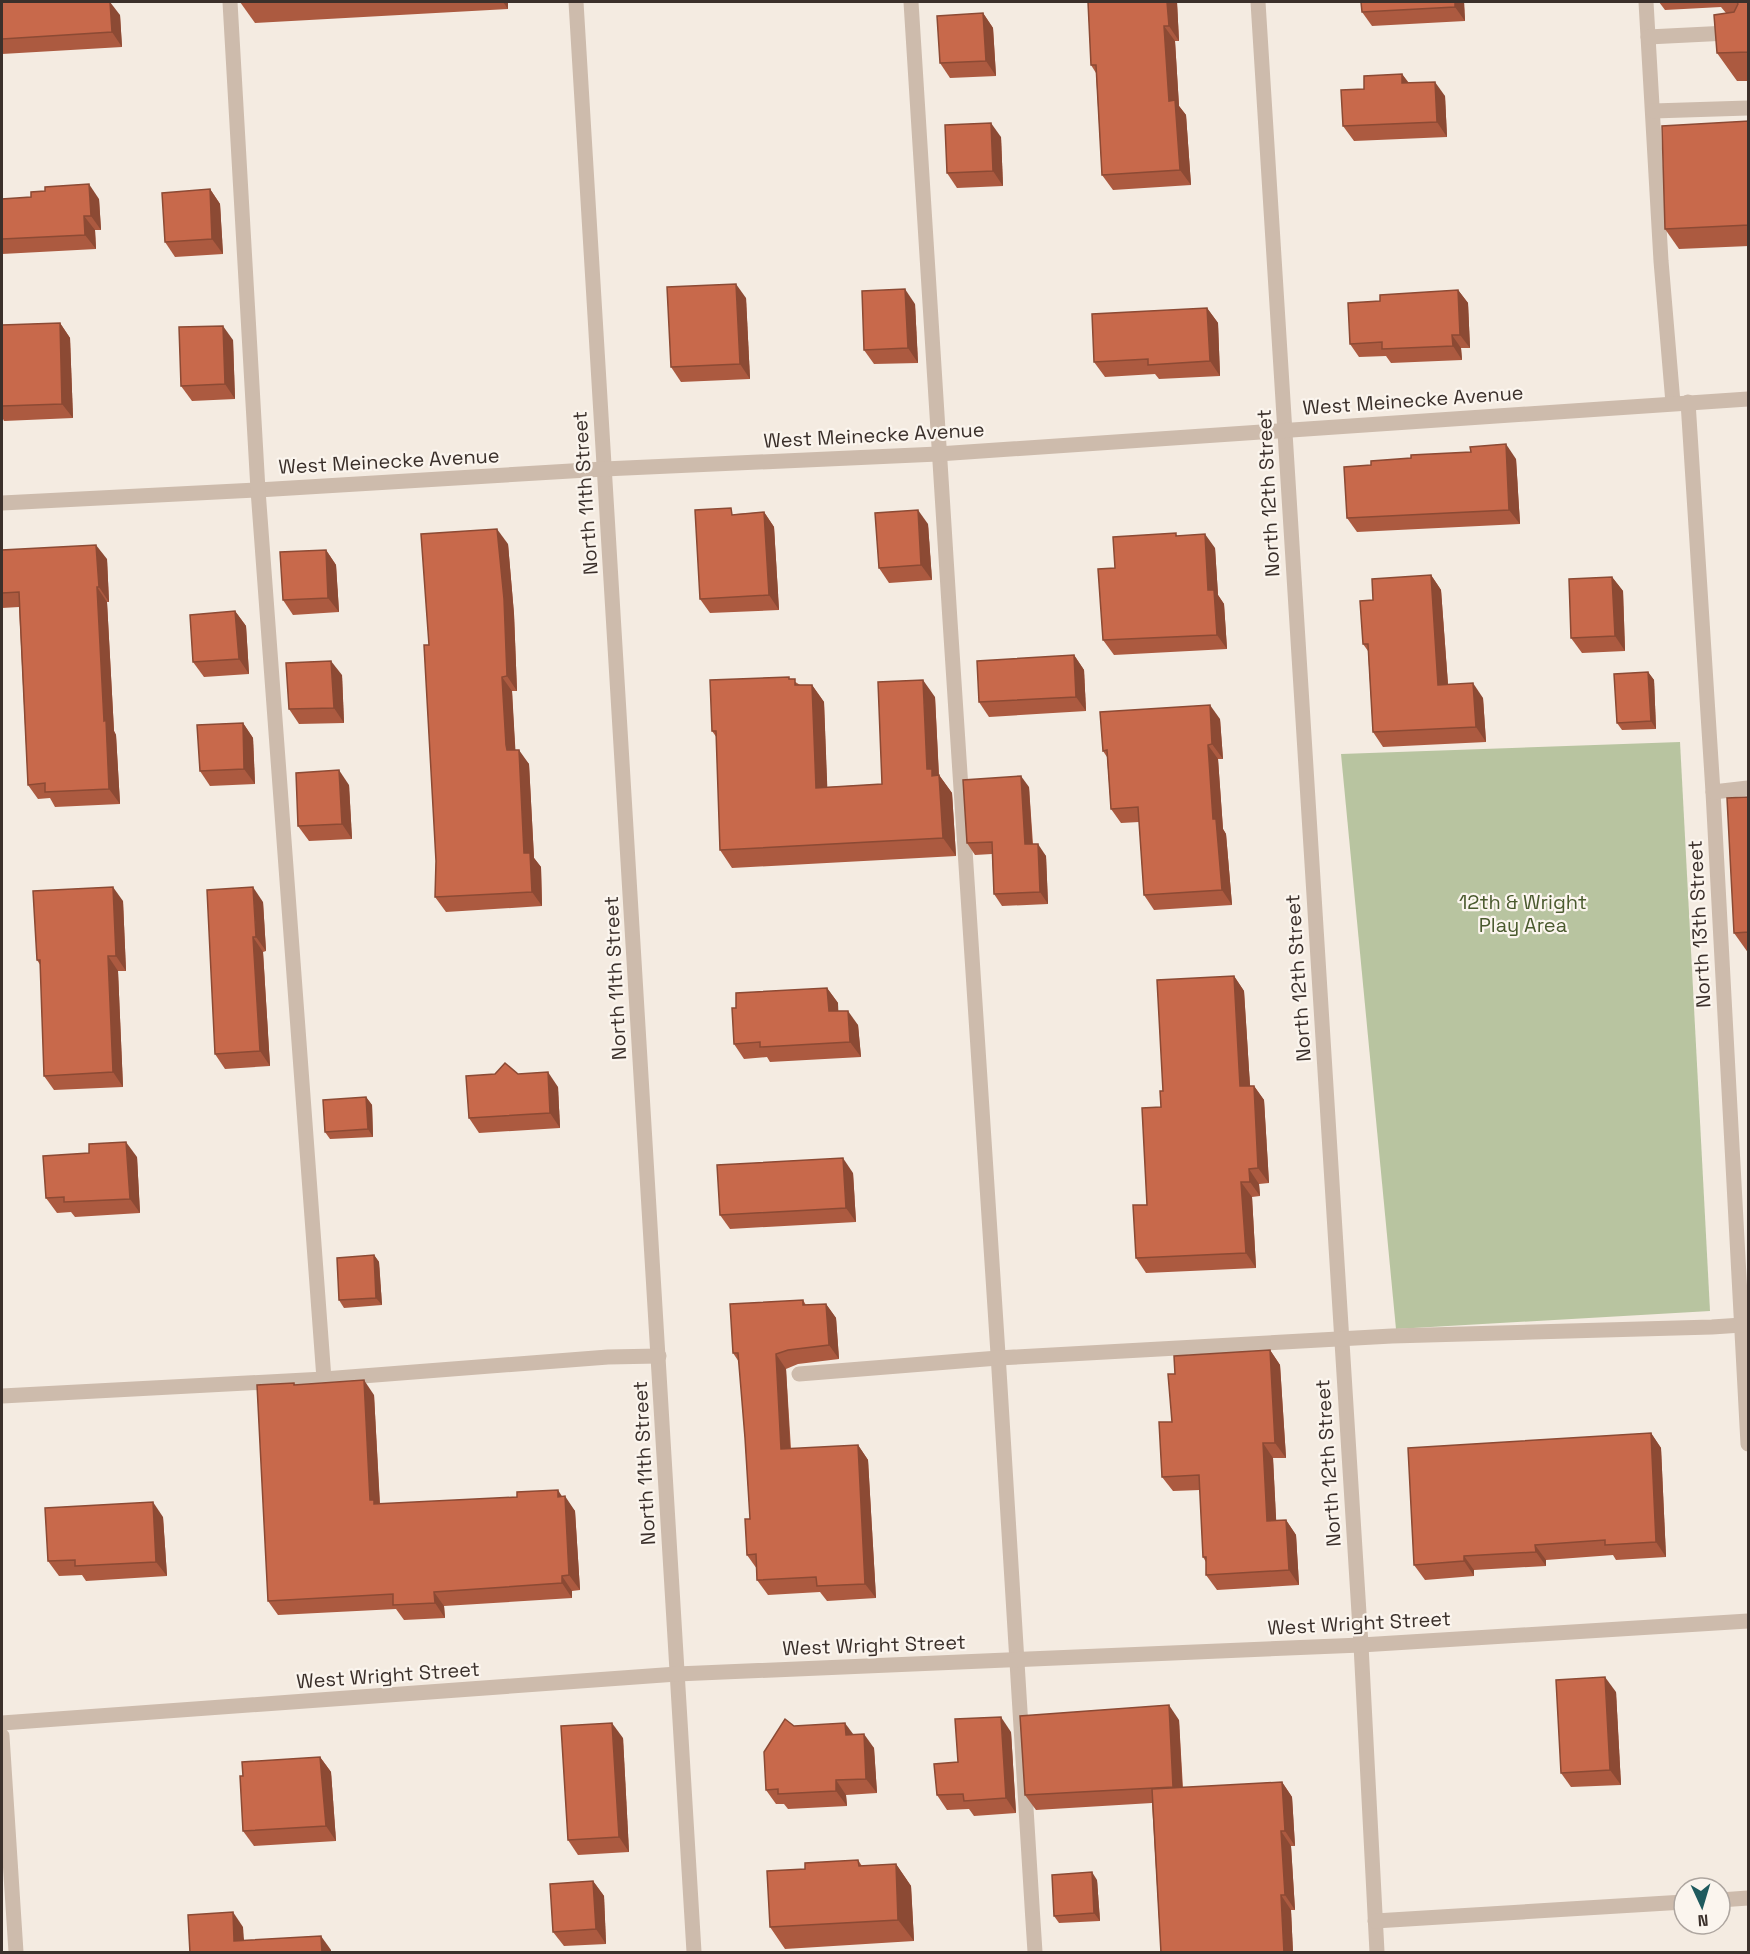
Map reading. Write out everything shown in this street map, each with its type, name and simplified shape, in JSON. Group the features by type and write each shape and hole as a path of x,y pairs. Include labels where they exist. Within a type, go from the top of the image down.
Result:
{"street":[{"path":"230,2 258,490 324,1378"},
{"name":"North 11th Street","path":"576,2 694,1953"},
{"path":"911,2 1035,1953"},
{"name":"North 12th Street","path":"1258,2 1361,1646 1377,1953"},
{"name":"North 13th Street","path":"1646,2 1661,261 1681,402 1713,792 1749,1444"},
{"path":"1648,37 1749,32"},
{"path":"1653,111 1749,108"},
{"name":"West Meinecke Avenue","path":"2,503 604,469 938,454 1749,399"},
{"path":"1713,792 1749,788"},
{"path":"799,1374 998,1358 1392,1336 1742,1325"},
{"path":"2,1396 324,1378 608,1357 659,1356"},
{"name":"West Wright Street","path":"2,1723 677,1674 1361,1646 1749,1621"},
{"path":"2,1736 16,1953"},
{"path":"1732,1899 1749,1898"},
{"path":"1375,1921 1672,1903"}],"green space":[{"name":"12th & Wright Play Area","path":"1680,742 1710,1311 1396,1329 1341,754"}],"building":[{"path":"2,2 110,2 112,32 2,39"},
{"path":"1088,2 1167,2 1169,26 1164,26 1169,101 1175,100 1180,170 1102,175 1096,65 1091,65"},
{"path":"1361,2 1455,2 1455,7 1362,12"},
{"path":"1737,2 1749,2 1749,52 1717,53 1714,15 1734,12"},
{"path":"983,13 986,61 940,63 937,16"},
{"path":"1402,74 1402,83 1435,82 1437,122 1343,126 1341,90 1364,89 1364,76"},
{"path":"1749,121 1749,225 1665,229 1662,126"},
{"path":"991,123 993,171 947,173 945,125"},
{"path":"89,184 91,216 84,216 85,235 2,239 2,199 31,197 31,192 45,191 45,187"},
{"path":"210,189 212,239 165,242 162,193"},
{"path":"736,284 740,364 671,367 667,287"},
{"path":"905,289 908,348 864,350 862,291"},
{"path":"1458,290 1460,335 1452,335 1453,346 1382,349 1382,342 1350,344 1348,303 1380,301 1380,295"},
{"path":"1207,308 1210,361 1148,365 1148,359 1094,362 1092,314"},
{"path":"60,323 62,404 2,406 2,325"},
{"path":"223,326 225,384 181,386 179,327"},
{"path":"1506,444 1509,510 1347,518 1344,467 1371,465 1371,461 1411,458 1411,455 1471,452 1470,447"},
{"path":"731,508 732,515 764,512 769,595 700,599 695,510"},
{"path":"918,510 921,565 879,568 875,513"},
{"path":"497,529 504,599 507,676 502,677 506,745 507,750 519,750 524,853 530,853 532,892 435,897 436,861 424,645 429,645 421,534"},
{"path":"1176,533 1176,536 1205,534 1208,590 1214,590 1217,635 1103,640 1098,569 1115,568 1113,537"},
{"path":"96,545 109,789 45,792 45,783 28,785 19,592 2,593 2,550"},
{"path":"326,550 328,598 283,600 280,552"},
{"path":"1431,575 1438,685 1473,683 1476,727 1373,732 1368,644 1363,644 1360,601 1373,600 1372,579"},
{"path":"1612,577 1615,636 1571,638 1569,579"},
{"path":"235,611 239,659 193,662 190,615"},
{"path":"1074,655 1076,697 979,702 977,661"},
{"path":"331,661 334,708 289,709 286,663"},
{"path":"1648,672 1651,721 1617,723 1614,674"},
{"path":"789,677 789,679 795,679 795,685 812,685 816,788 882,784 878,682 923,680 927,769 932,769 932,776 939,775 943,838 720,850 716,731 712,731 710,680"},
{"path":"1210,705 1212,744 1208,745 1213,819 1216,819 1222,890 1144,895 1138,807 1111,809 1107,750 1103,751 1100,712"},
{"path":"243,723 244,769 200,771 197,725"},
{"path":"339,770 342,824 298,826 296,773"},
{"path":"1021,776 1025,844 1038,844 1040,892 994,894 992,842 967,843 963,780"},
{"path":"1749,797 1749,932 1734,933 1727,798"},
{"path":"113,887 116,956 108,956 113,1072 44,1076 40,960 37,960 33,891"},
{"path":"253,887 256,937 253,937 260,1051 215,1054 207,890"},
{"path":"1234,976 1240,1086 1254,1086 1258,1168 1249,1169 1250,1182 1241,1182 1246,1253 1136,1258 1133,1205 1147,1205 1142,1108 1161,1107 1160,1091 1163,1091 1157,980"},
{"path":"827,988 829,1011 848,1011 850,1042 760,1047 760,1042 734,1044 732,1008 736,1008 736,993"},
{"path":"505,1063 518,1074 548,1072 550,1113 469,1118 466,1076 495,1074"},
{"path":"366,1097 368,1129 325,1132 323,1100"},
{"path":"126,1142 130,1199 64,1202 64,1197 46,1198 43,1156 89,1153 89,1144"},
{"path":"843,1158 846,1208 720,1215 717,1165"},
{"path":"374,1255 376,1298 339,1300 337,1258"},
{"path":"803,1300 803,1305 826,1304 829,1345 788,1350 776,1354 781,1449 858,1445 865,1584 817,1586 816,1577 757,1580 756,1554 747,1555 745,1519 750,1519 745,1438 738,1353 733,1353 730,1304"},
{"path":"1270,1350 1275,1443 1263,1443 1267,1521 1286,1520 1289,1570 1206,1575 1199,1475 1162,1477 1159,1422 1172,1422 1168,1374 1175,1374 1174,1356"},
{"path":"364,1380 370,1500 374,1500 374,1504 517,1497 517,1492 558,1490 558,1497 565,1496 569,1575 562,1576 562,1583 434,1592 435,1603 393,1605 393,1594 268,1601 257,1385"},
{"path":"1651,1433 1656,1542 1605,1545 1605,1540 1535,1545 1536,1552 1464,1556 1464,1561 1414,1565 1408,1448"},
{"path":"153,1502 156,1562 75,1566 75,1560 48,1561 45,1508"},
{"path":"1605,1677 1610,1770 1561,1773 1556,1680"},
{"path":"1169,1705 1173,1787 1025,1795 1020,1716"},
{"path":"1001,1717 1006,1798 964,1801 963,1794 937,1795 934,1764 958,1762 955,1719"},
{"path":"785,1719 794,1726 845,1723 846,1735 864,1734 866,1779 836,1780 836,1791 778,1794 778,1789 766,1790 764,1752"},
{"path":"612,1723 619,1837 568,1840 561,1726"},
{"path":"320,1757 326,1826 243,1831 240,1776 243,1776 242,1762"},
{"path":"1282,1782 1285,1831 1281,1831 1285,1895 1281,1895 1284,1953 1161,1953 1152,1789"},
{"path":"858,1860 859,1866 896,1864 898,1920 770,1927 767,1871 805,1869 805,1863"},
{"path":"1092,1872 1094,1913 1054,1916 1052,1875"},
{"path":"593,1881 596,1929 553,1932 550,1884"},
{"path":"233,1912 234,1941 321,1936 322,1953 190,1953 188,1915"}]}
